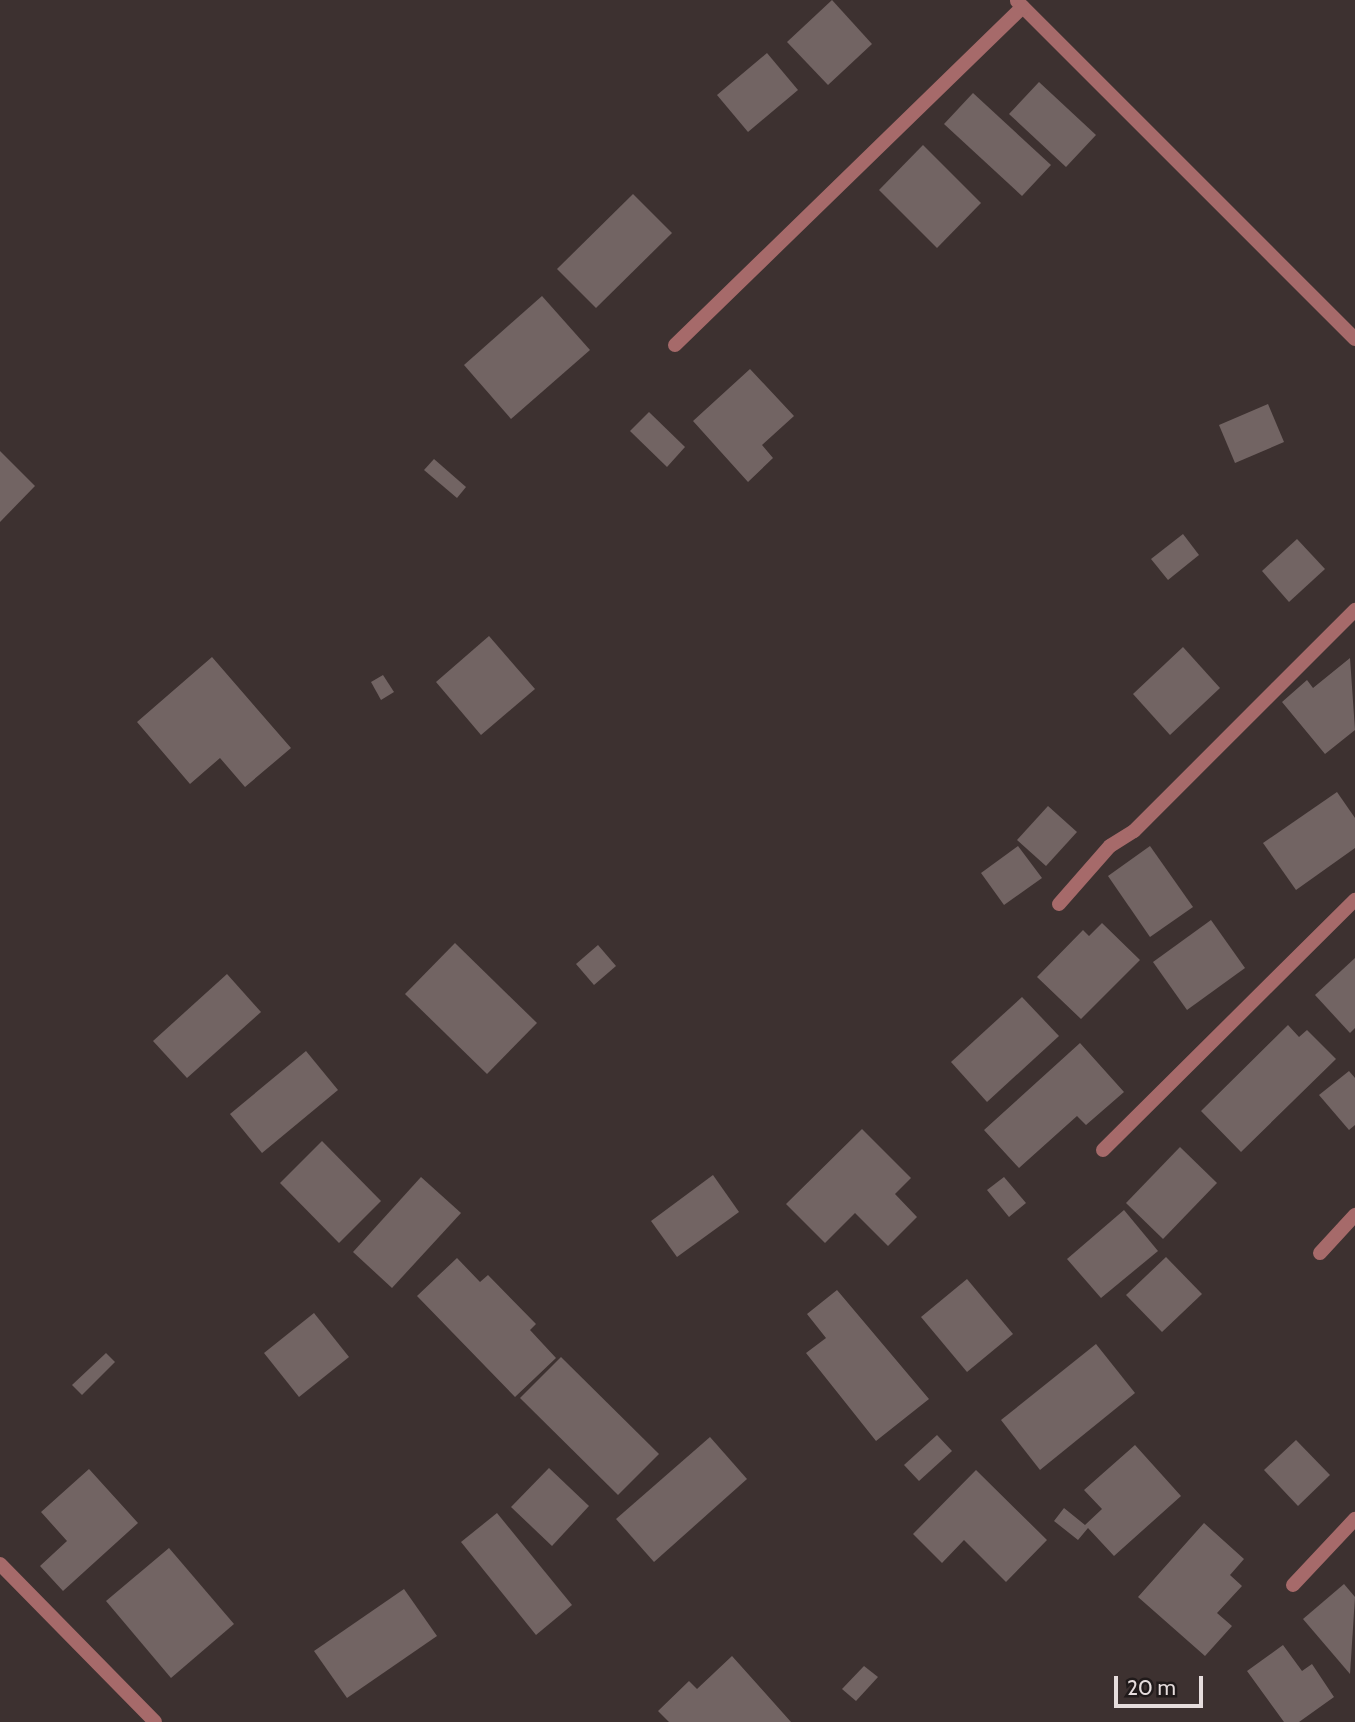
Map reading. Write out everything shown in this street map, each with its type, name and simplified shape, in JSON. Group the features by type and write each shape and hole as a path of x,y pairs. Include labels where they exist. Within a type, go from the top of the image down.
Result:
{"street":[{"path":"675,345 1020,3 1355,338"},
{"path":"1059,904 1110,846 1134,831 1355,610"},
{"path":"1102,1150 1355,900"},
{"path":"1320,1253 1355,1215"},
{"path":"1293,1585 1355,1519"},
{"path":"0,1564 155,1722"}],"building":[{"path":"832,0 872,44 828,85 787,42"},
{"path":"767,53 798,90 748,132 717,95"},
{"path":"1039,82 1096,135 1066,167 1009,114"},
{"path":"973,93 1051,165 1022,196 944,124"},
{"path":"923,145 981,203 937,248 879,190"},
{"path":"633,194 672,233 596,308 557,269"},
{"path":"542,296 590,350 511,419 464,365"},
{"path":"750,369 794,416 762,445 773,458 748,482 693,421"},
{"path":"1268,404 1284,442 1235,463 1219,425"},
{"path":"649,412 685,447 667,467 630,431"},
{"path":"0,451 35,486 0,522"},
{"path":"434,459 466,487 457,498 424,470"},
{"path":"1183,534 1199,555 1168,580 1151,559"},
{"path":"1297,539 1325,569 1289,602 1262,571"},
{"path":"489,636 535,689 481,735 436,682"},
{"path":"1183,647 1220,688 1170,735 1133,694"},
{"path":"212,657 291,748 245,787 220,758 190,784 137,722"},
{"path":"1350,658 1355,730 1325,754 1282,702 1307,680 1313,688"},
{"path":"383,675 394,692 381,700 371,682"},
{"path":"1337,792 1355,818 1355,848 1296,890 1263,843"},
{"path":"1048,806 1077,832 1046,866 1017,840"},
{"path":"1018,846 1042,878 1004,905 981,873"},
{"path":"1150,846 1193,907 1150,937 1108,876"},
{"path":"1211,920 1245,968 1187,1010 1153,962"},
{"path":"1102,923 1140,960 1081,1019 1037,977 1083,930 1089,936"},
{"path":"455,943 537,1023 487,1074 405,994"},
{"path":"598,945 616,966 594,985 576,964"},
{"path":"1355,958 1355,1028 1350,1033 1315,995"},
{"path":"227,974 261,1012 187,1078 153,1041"},
{"path":"1022,997 1059,1036 987,1102 951,1062"},
{"path":"1288,1025 1299,1037 1307,1030 1336,1059 1241,1152 1201,1111"},
{"path":"1080,1043 1124,1092 1086,1125 1077,1116 1019,1168 984,1130"},
{"path":"306,1051 338,1090 262,1153 230,1114"},
{"path":"1349,1071 1355,1078 1355,1125 1349,1130 1319,1095"},
{"path":"862,1129 911,1178 895,1194 917,1217 888,1246 855,1213 825,1243 786,1204"},
{"path":"322,1141 381,1201 339,1243 280,1183"},
{"path":"1180,1147 1217,1183 1163,1239 1126,1203"},
{"path":"713,1175 739,1212 677,1257 651,1221"},
{"path":"421,1177 461,1213 392,1288 353,1252"},
{"path":"1004,1177 1026,1203 1009,1217 987,1190"},
{"path":"1124,1210 1158,1251 1101,1298 1067,1259"},
{"path":"1166,1257 1202,1294 1162,1332 1126,1295"},
{"path":"457,1258 480,1282 488,1275 536,1324 530,1330 556,1358 515,1397 417,1296"},
{"path":"967,1279 1013,1334 967,1372 921,1317"},
{"path":"837,1290 929,1399 876,1441 806,1353 826,1338 807,1314"},
{"path":"314,1313 349,1357 299,1397 264,1353"},
{"path":"1096,1344 1135,1393 1040,1470 1001,1420"},
{"path":"106,1353 115,1362 82,1395 72,1385"},
{"path":"561,1357 659,1454 618,1495 520,1398"},
{"path":"937,1435 952,1451 919,1481 904,1465"},
{"path":"710,1437 747,1479 654,1562 616,1519"},
{"path":"1296,1440 1330,1475 1298,1506 1264,1470"},
{"path":"1135,1445 1181,1496 1114,1556 1088,1528 1078,1540 1054,1521 1064,1508 1085,1525 1102,1509 1084,1490"},
{"path":"549,1468 589,1506 552,1546 511,1507"},
{"path":"89,1469 138,1523 63,1591 40,1566 67,1541 41,1512"},
{"path":"976,1470 1047,1540 1006,1582 964,1540 942,1563 913,1534"},
{"path":"497,1513 572,1605 536,1635 461,1542"},
{"path":"1204,1523 1244,1559 1230,1575 1242,1586 1217,1613 1232,1626 1205,1656 1138,1597"},
{"path":"169,1548 234,1624 171,1678 106,1601"},
{"path":"1344,1584 1355,1597 1350,1674 1303,1619"},
{"path":"404,1589 437,1636 347,1698 314,1651"},
{"path":"1283,1645 1302,1671 1312,1664 1334,1697 1299,1722 1284,1722 1247,1671"},
{"path":"732,1656 791,1722 669,1722 658,1711 689,1681 697,1689"},
{"path":"864,1666 878,1677 856,1701 842,1689"}]}
